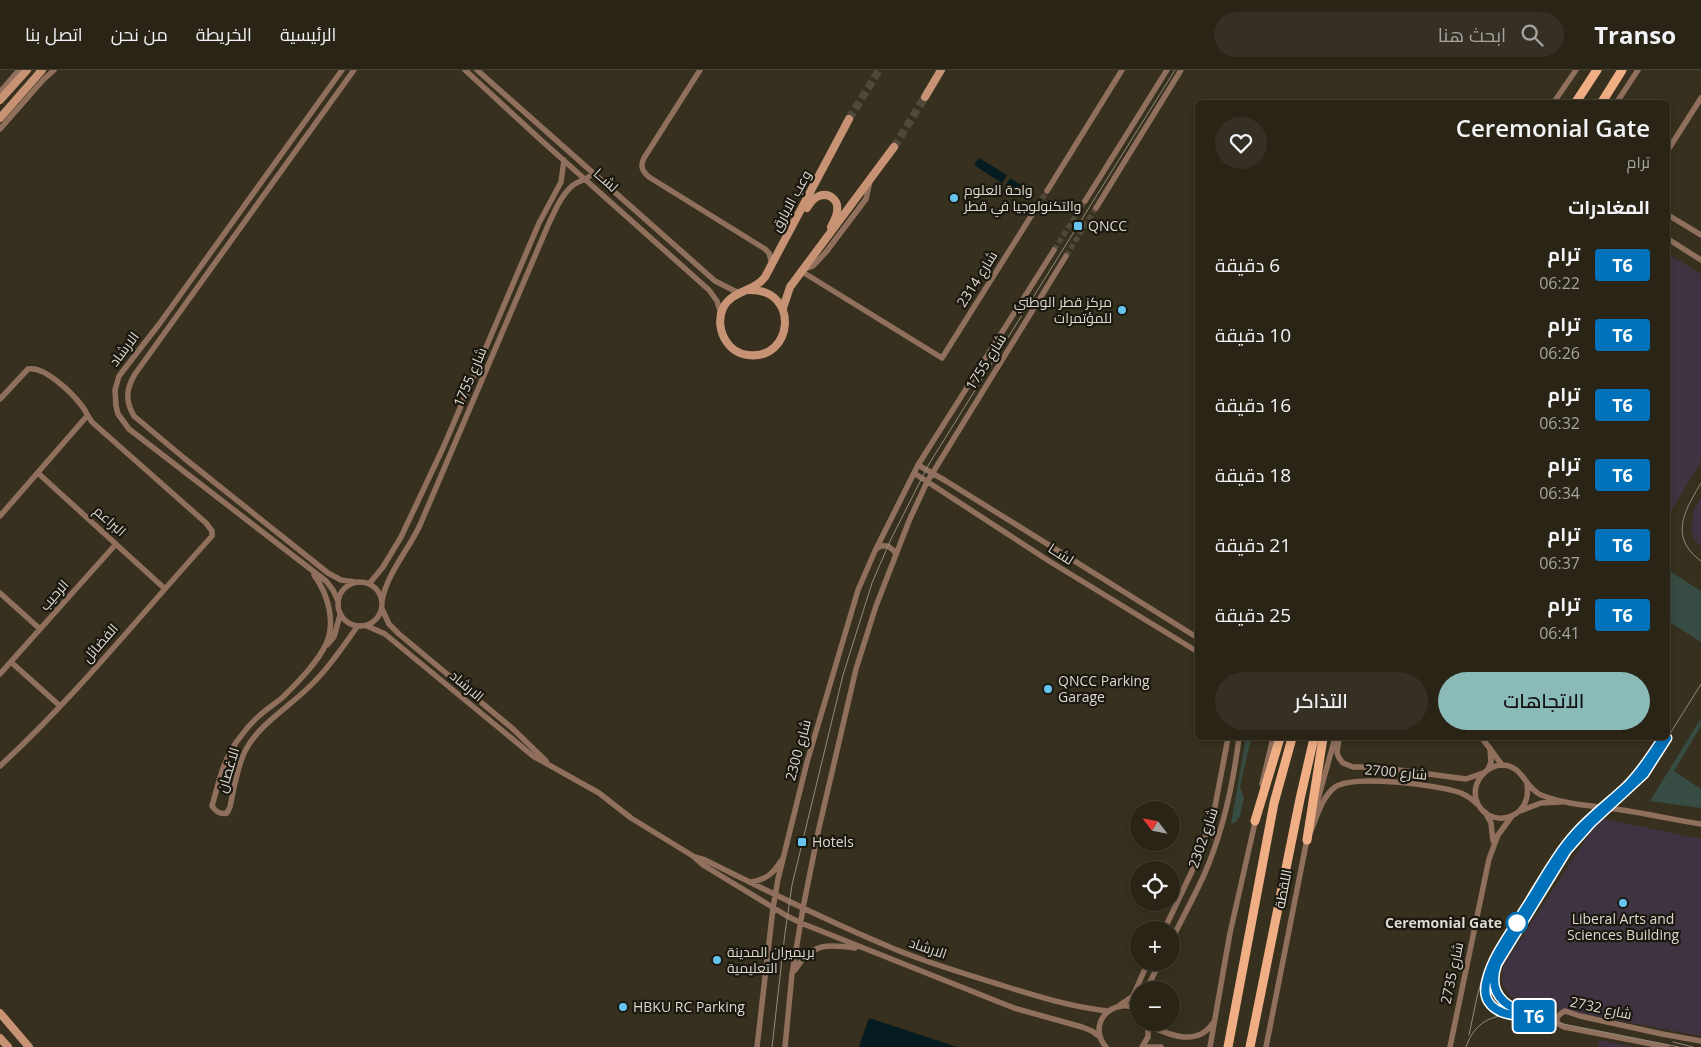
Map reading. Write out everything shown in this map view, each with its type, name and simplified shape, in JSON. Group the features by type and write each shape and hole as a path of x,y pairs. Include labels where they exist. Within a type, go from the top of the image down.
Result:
{"main road":[{"path":"1577,100 1597,70"},
{"path":"1603,100 1622,70"},
{"path":"1255,821 1279,740"},
{"name":"اللقطة","path":"1228,1047 1274,803 1291,740"},
{"name":"اللقطة","path":"1250,1047 1314,740"},
{"path":"1307,840 1323,740"}],"street":[{"path":"0,92 19,70"},
{"path":"0,100 27,70"},
{"path":"0,118 42,70"},
{"path":"0,129 54,70"},
{"name":"الارشاد","path":"338,601 330,586 129,429 118,414 115,390 119,376 166,315 342,70"},
{"name":"الارشاد","path":"354,70 135,374 130,382 127,396 134,416 184,458 328,572 341,580 355,582"},
{"name":"لشــا","path":"465,70 709,290 717,302 721,315"},
{"name":"لشــا","path":"477,70 715,281 739,293"},
{"path":"700,70 644,158 642,171 766,249 774,250 781,245"},
{"path":"925,97 941,70"},
{"path":"1047,191 1122,70"},
{"path":"1085,201 1167,70"},
{"path":"1096,208 1181,70"},
{"path":"1555,100 1576,70"},
{"path":"1618,100 1638,70"},
{"path":"1670,147 1701,98"},
{"name":"وعب الابارق","path":"749,290 761,282 772,266 781,245 793,227 849,118"},
{"path":"783,308 790,288 802,270 894,147"},
{"name":"شارع 1755","path":"369,584 383,567 401,537 443,448 540,223 561,182 564,160"},
{"name":"شارع 1755","path":"382,602 388,580 420,525 549,223 569,188 587,180 593,173"},
{"path":"802,270 813,266 826,252 866,199 870,181"},
{"path":"793,227 815,198 824,194 832,197 838,206 837,215 822,244"},
{"name":"شارع 2314","path":"818,282 942,358 1033,213"},
{"path":"1670,216 1701,235"},
{"path":"1670,240 1701,260"},
{"path":"766,249 772,266"},
{"name":"شارع 1755","path":"914,473 1054,250"},
{"name":"شارع 1755","path":"927,482 1066,256"},
{"path":"813,266 818,282"},
{"path":"802,270 818,282"},
{"path":"749,290 769,293 783,308 786,322 785,330 779,343 771,350 753,355 738,352 727,343 721,330 721,315 728,302 739,293 749,290"},
{"path":"0,399 25,371 32,368 48,374 70,393 83,407 88,416 0,516"},
{"name":"الفضائل","path":"0,766 60,706 212,536 212,531 206,523 88,416"},
{"name":"لشــا","path":"918,465 1195,636"},
{"name":"البراعم","path":"38,473 164,588"},
{"name":"لشــا","path":"914,473 1042,556 1195,650"},
{"name":"شارع 2300","path":"757,1047 775,895 807,762 858,590 875,551 914,473"},
{"path":"785,1047 792,974 803,908 819,828 856,669 876,606 909,521 927,482"},
{"name":"الرحيب","path":"0,674 116,544"},
{"path":"875,551 877,548 885,545 892,548 896,554"},
{"name":"الاغصان","path":"308,568 322,587 329,609 329,633 326,644 320,654"},
{"path":"355,582 369,584 376,589 382,602 382,609 377,619 367,626 357,627 346,622 340,615 338,601 344,589 355,582"},
{"path":"0,593 40,629"},
{"name":"الارشاد","path":"382,609 389,624 399,634 512,728 551,766"},
{"name":"الاغصان","path":"340,615 334,637 300,679 282,698 258,717 240,737 226,758 212,806 216,812 221,814 227,813 241,762 251,742 270,721 297,699 316,680 357,627"},
{"name":"الارشاد","path":"367,626 385,634 522,748 599,794 631,818 773,908 801,923 864,950 1014,1008 1082,1027 1100,1037"},
{"path":"11,662 60,706"},
{"name":"شارع 2302","path":"1168,921 1206,840 1213,817 1228,740"},
{"name":"شارع 2302","path":"1180,923 1204,874 1223,822 1235,774 1239,740"},
{"path":"1210,1047 1230,933 1273,740"},
{"name":"اللقطة","path":"1266,1047 1307,840 1334,740"},
{"name":"شارع 2700","path":"1339,740 1337,753 1339,758 1343,763 1353,768 1376,766 1466,779 1486,771"},
{"path":"1484,740 1502,765"},
{"path":"1489,746 1491,762 1478,780 1476,798 1480,807 1494,817 1512,816 1541,803 1564,802 1701,824"},
{"path":"1486,771 1502,765 1512,768 1518,771 1527,784 1536,792 1564,802"},
{"name":"شارع 2700","path":"1307,840 1324,800 1337,786 1346,782 1384,781 1450,790 1466,795 1480,807"},
{"path":"1519,812 1527,799 1527,784"},
{"name":"شارع 2735","path":"1485,812 1492,828 1493,846"},
{"name":"شارع 2735","path":"1450,1047 1493,846 1500,830 1512,816"},
{"name":"الارشاد","path":"693,856 898,950 980,978 1063,1003 1088,1009 1108,1011"},
{"path":"750,882 759,881 769,876 783,858"},
{"name":"الارشاد","path":"792,974 803,958 816,948 832,945 864,950"},
{"path":"1106,1047 1100,1037 1100,1023 1108,1011 1133,996 1144,971"},
{"path":"1119,1006 1130,1007"},
{"name":"شارع 2732","path":"1667,1047 1564,1027 1557,1023 1557,1019 1565,1011 1580,1016 1701,1041"},
{"path":"0,1014 29,1047"},
{"path":"1166,1031 1176,1035 1192,1037 1203,1034 1215,1019"},
{"path":"1148,1031 1144,1047 1161,1047"},
{"path":"0,1038 8,1047"}],"shaded area":[{"path":"1670,255 1701,274 1701,462 1670,513"},
{"path":"1701,498 1701,547 1694,539 1691,529 1694,509"},
{"name":"Liberal Arts and Sciences Building","path":"1600,818 1701,839 1701,1036 1519,1002 1509,995 1502,984 1503,966"},
{"path":"1599,1040 1635,1047 1598,1047"}],"green space":[{"path":"1670,571 1701,591 1701,642 1670,622"},
{"path":"1701,718 1701,726 1674,771 1701,789 1701,808 1650,801"},
{"path":"1246,740 1251,740 1240,787 1244,798 1240,816 1236,822 1231,824"}],"water":[{"path":"979,158 1007,175 1002,183 974,165"},
{"path":"1010,178 1023,186 1019,193 1006,185"},
{"path":"869,1018 957,1047 859,1047"}],"tunnel":[{"path":"849,119 879,70"},
{"path":"894,147 925,97"},
{"path":"1033,213 1047,191"},
{"path":"1054,250 1085,201"},
{"path":"1066,256 1096,208"}],"tram line":[{"path":"772,1047 792,885 843,675 872,583 891,539 929,464 1175,70"},
{"path":"1701,483 1685,513 1682,533 1691,552 1701,561"},
{"path":"1670,734 1701,684"},
{"path":"1662,740 1640,772 1626,787 1587,821 1565,846 1493,962 1486,984 1486,991 1490,1003 1503,1012 1679,1047"},
{"name":"T6","path":"1662,740 1640,772 1576,832 1517,923 1493,962 1487,977 1486,996 1494,1008 1517,1015 1541,1016 1513,1009 1504,1002 1495,985 1494,973 1497,964 1574,840 1644,774 1666,740"},
{"path":"1497,965 1495,980 1499,994 1508,1005 1522,1012"},
{"path":"1469,1035 1482,979"},
{"path":"1466,1047 1473,1033 1482,1024 1494,1017 1509,1015"},
{"path":"1673,1042 1693,1047"}],"place":[{"name":"واحة العلوم والتكنولوجيا في قطر","path":"954,198"},
{"name":"QNCC","path":"1078,226"},
{"name":"مركز قطر الوطني للمؤتمرات","path":"1122,310"},
{"name":"QNCC Parking Garage","path":"1048,689"},
{"name":"Hotels","path":"802,842"},
{"name":"Liberal Arts and Sciences Building","path":"1623,903"},
{"name":"Ceremonial Gate","path":"1517,923"},
{"name":"بريميران المدينة التعليمية","path":"717,960"},
{"name":"HBKU RC Parking","path":"623,1007"}]}
